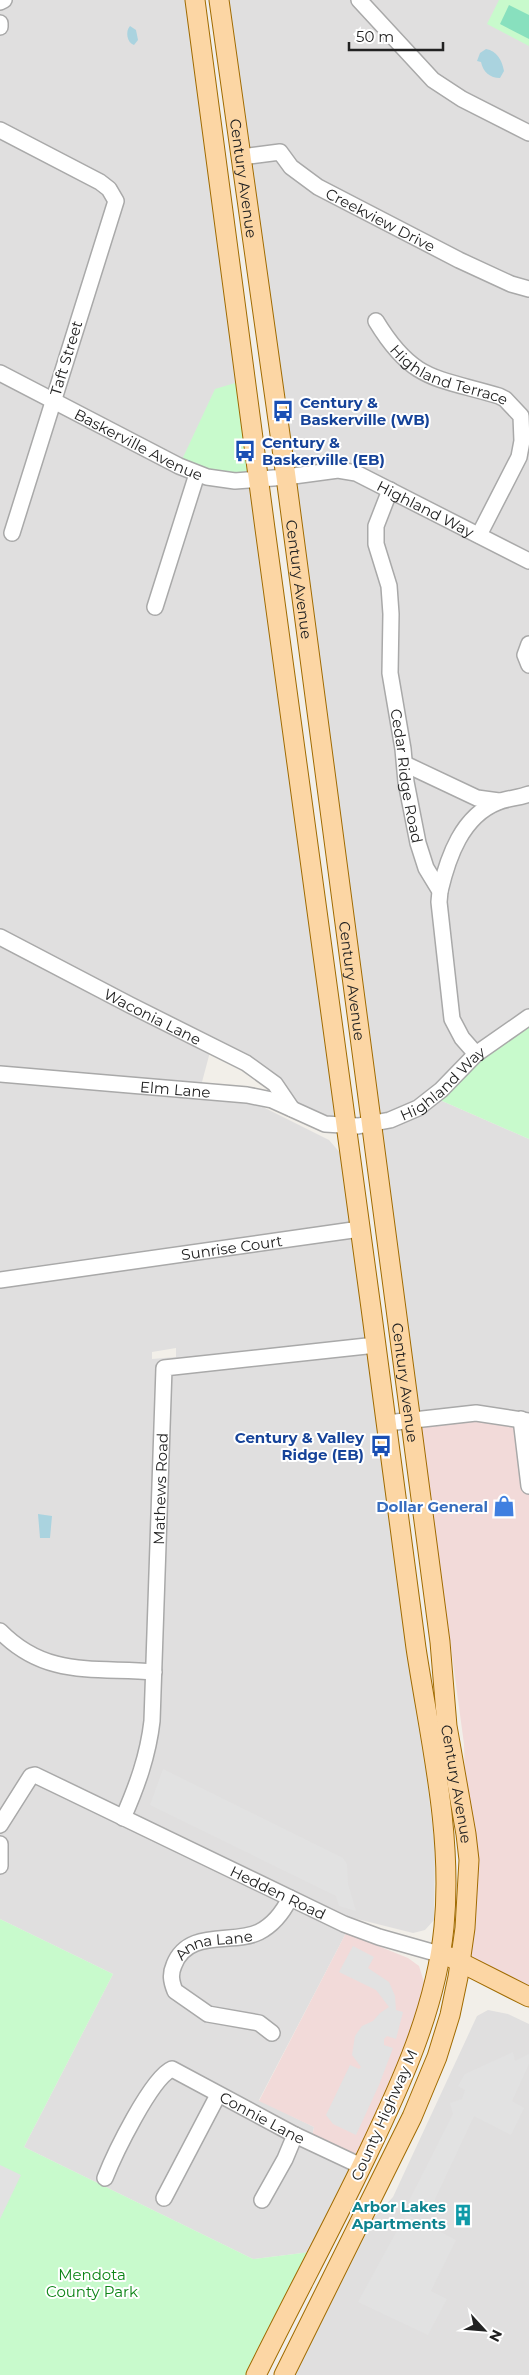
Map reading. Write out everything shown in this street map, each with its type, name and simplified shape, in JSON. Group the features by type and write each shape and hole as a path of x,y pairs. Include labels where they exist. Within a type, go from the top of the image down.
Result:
{"main road":[{"name":"Century Avenue","path":"195,0 416,1646 446,1837 444,1926 439,1954"},
{"name":"Century Avenue","path":"219,0 286,478 409,1420 440,1642 447,1726 466,1834 468,1878 461,1962"},
{"path":"439,1954 461,1962 529,1997"},
{"name":"County Highway M","path":"256,2375 361,2166 411,2060 423,2022 439,1954"},
{"name":"County Highway M","path":"284,2375 387,2172 428,2081 450,2015 461,1962"}],"street":[{"path":"0,2 4,0"},
{"path":"359,0 433,80 462,99 529,133"},
{"name":"Taft Street","path":"0,130 105,186 114,196 115,205 99,249 12,533"},
{"name":"Creekview Drive","path":"241,157 280,152 291,167 318,187 459,260 511,284 529,289"},
{"name":"Highland Terrace","path":"376,320 387,339 417,370 447,383 505,399 521,416 522,442 518,457 479,535"},
{"name":"Baskerville Avenue","path":"0,373 197,474 228,481 258,480"},
{"name":"Highland Way","path":"258,480 338,470 356,473 529,561"},
{"path":"155,607 197,474"},
{"name":"Cedar Ridge Road","path":"390,490 376,526 376,544 389,586 392,614 390,673 405,764 406,782 421,856 440,891 439,902 452,1019 462,1038 476,1054"},
{"path":"529,644 525,656 529,665"},
{"path":"405,764 477,798 499,802"},
{"path":"440,891 447,864 461,835 488,808 499,802 529,794"},
{"name":"Waconia Lane","path":"0,937 246,1063 275,1084 293,1110"},
{"name":"Highland Way","path":"346,1126 390,1120 418,1108 441,1090 476,1054 529,1018"},
{"name":"Elm Lane","path":"0,1074 247,1096 272,1100 325,1124 346,1126"},
{"name":"Sunrise Court","path":"0,1280 360,1229"},
{"name":"Mathews Road","path":"123,1818 139,1781 149,1748 152,1721 164,1368 376,1345"},
{"path":"387,1423 476,1413 525,1420 529,1486"},
{"path":"0,1631 12,1644 31,1656 59,1666 154,1672"},
{"name":"Hedden Road","path":"0,1826 31,1776 35,1775 368,1934 439,1954"},
{"path":"0,1844 0,1866"},
{"name":"Anna Lane","path":"272,2033 259,2023 208,2014 175,1991 171,1972 176,1958 189,1946 207,1940 249,1936 259,1932 281,1913 290,1898"},
{"name":"Connie Lane","path":"104,2178 116,2151 154,2086 166,2072 172,2069 295,2135 361,2166"},
{"path":"164,2198 218,2095"},
{"path":"262,2200 285,2160 295,2135"}],"shaded area":[{"path":"0,0 195,0 346,1126 317,1121 275,1084 210,1052 198,1097 248,1103 263,1107 329,1140 341,1154 419,1712 435,1847 434,1920 425,1930 413,1933 349,1917 167,1829 163,1836 346,1933 259,2100 314,2127 311,2142 361,2166 319,2251 253,2259 24,2147 113,1974 0,1919","holes":["176,1348 176,1357 152,1359 152,1352"]},
{"path":"219,0 529,0 529,1017 433,1097 529,1139 529,1421 409,1420"},
{"path":"409,1420 529,1421 529,1997 461,1962 466,1834 464,1744 446,1611 421,1507"},
{"path":"163,1769 343,1858 347,1864 348,1884 356,1911 339,1906 336,1896 150,1805"},
{"path":"346,1933 408,1958 419,1966 424,1982 413,2027 361,2166 311,2143 314,2127 259,2101"},
{"path":"353,1946 374,1957 368,1968 389,1982 395,1996 396,2010 403,2012 396,2039 387,2036 384,2039 384,2045 393,2048 379,2085 356,2135 333,2124 326,2115 350,2065 359,2069 361,2067 352,2055 355,2036 362,2026 373,2021 389,2007 376,1990 339,1972"},
{"name":"Arbor Lakes Apartments","path":"488,2010 508,2014 529,2024 529,2375 284,2375 349,2244 393,2197 477,2016"},
{"path":"513,2052 515,2061 529,2054 529,2064 512,2101 524,2108 511,2135 474,2116 428,2214 407,2205 453,2114 450,2103 462,2099 465,2090 458,2086 465,2074"},
{"path":"0,2165 21,2175 0,2219"},
{"path":"406,2214 456,2240 431,2291 447,2299 428,2335 358,2302"}],"green space":[{"path":"499,0 529,0 529,46 487,24"},
{"path":"509,5 529,15 529,39 500,24"},
{"path":"245,380 258,480 179,466 215,389"},
{"path":"529,1017 529,1139 433,1097"},
{"name":"Mendota County Park","path":"0,1919 113,1974 24,2147 253,2259 319,2251 256,2375 0,2375"}],"water":[{"path":"130,26 136,30 138,40 134,45 128,37 128,28"},
{"path":"486,49 496,54 502,63 504,71 500,78 488,74 483,69 481,62 477,61 480,53"},
{"path":"38,1514 52,1516 50,1538 40,1538"}],"place":[{"name":"Century & Baskerville (WB)","path":"283,411"},
{"name":"Century & Baskerville (EB)","path":"245,451"},
{"name":"Century & Valley Ridge (EB)","path":"381,1446"},
{"name":"Dollar General","path":"504,1506"},
{"name":"Arbor Lakes Apartments","path":"463,2215"}]}
